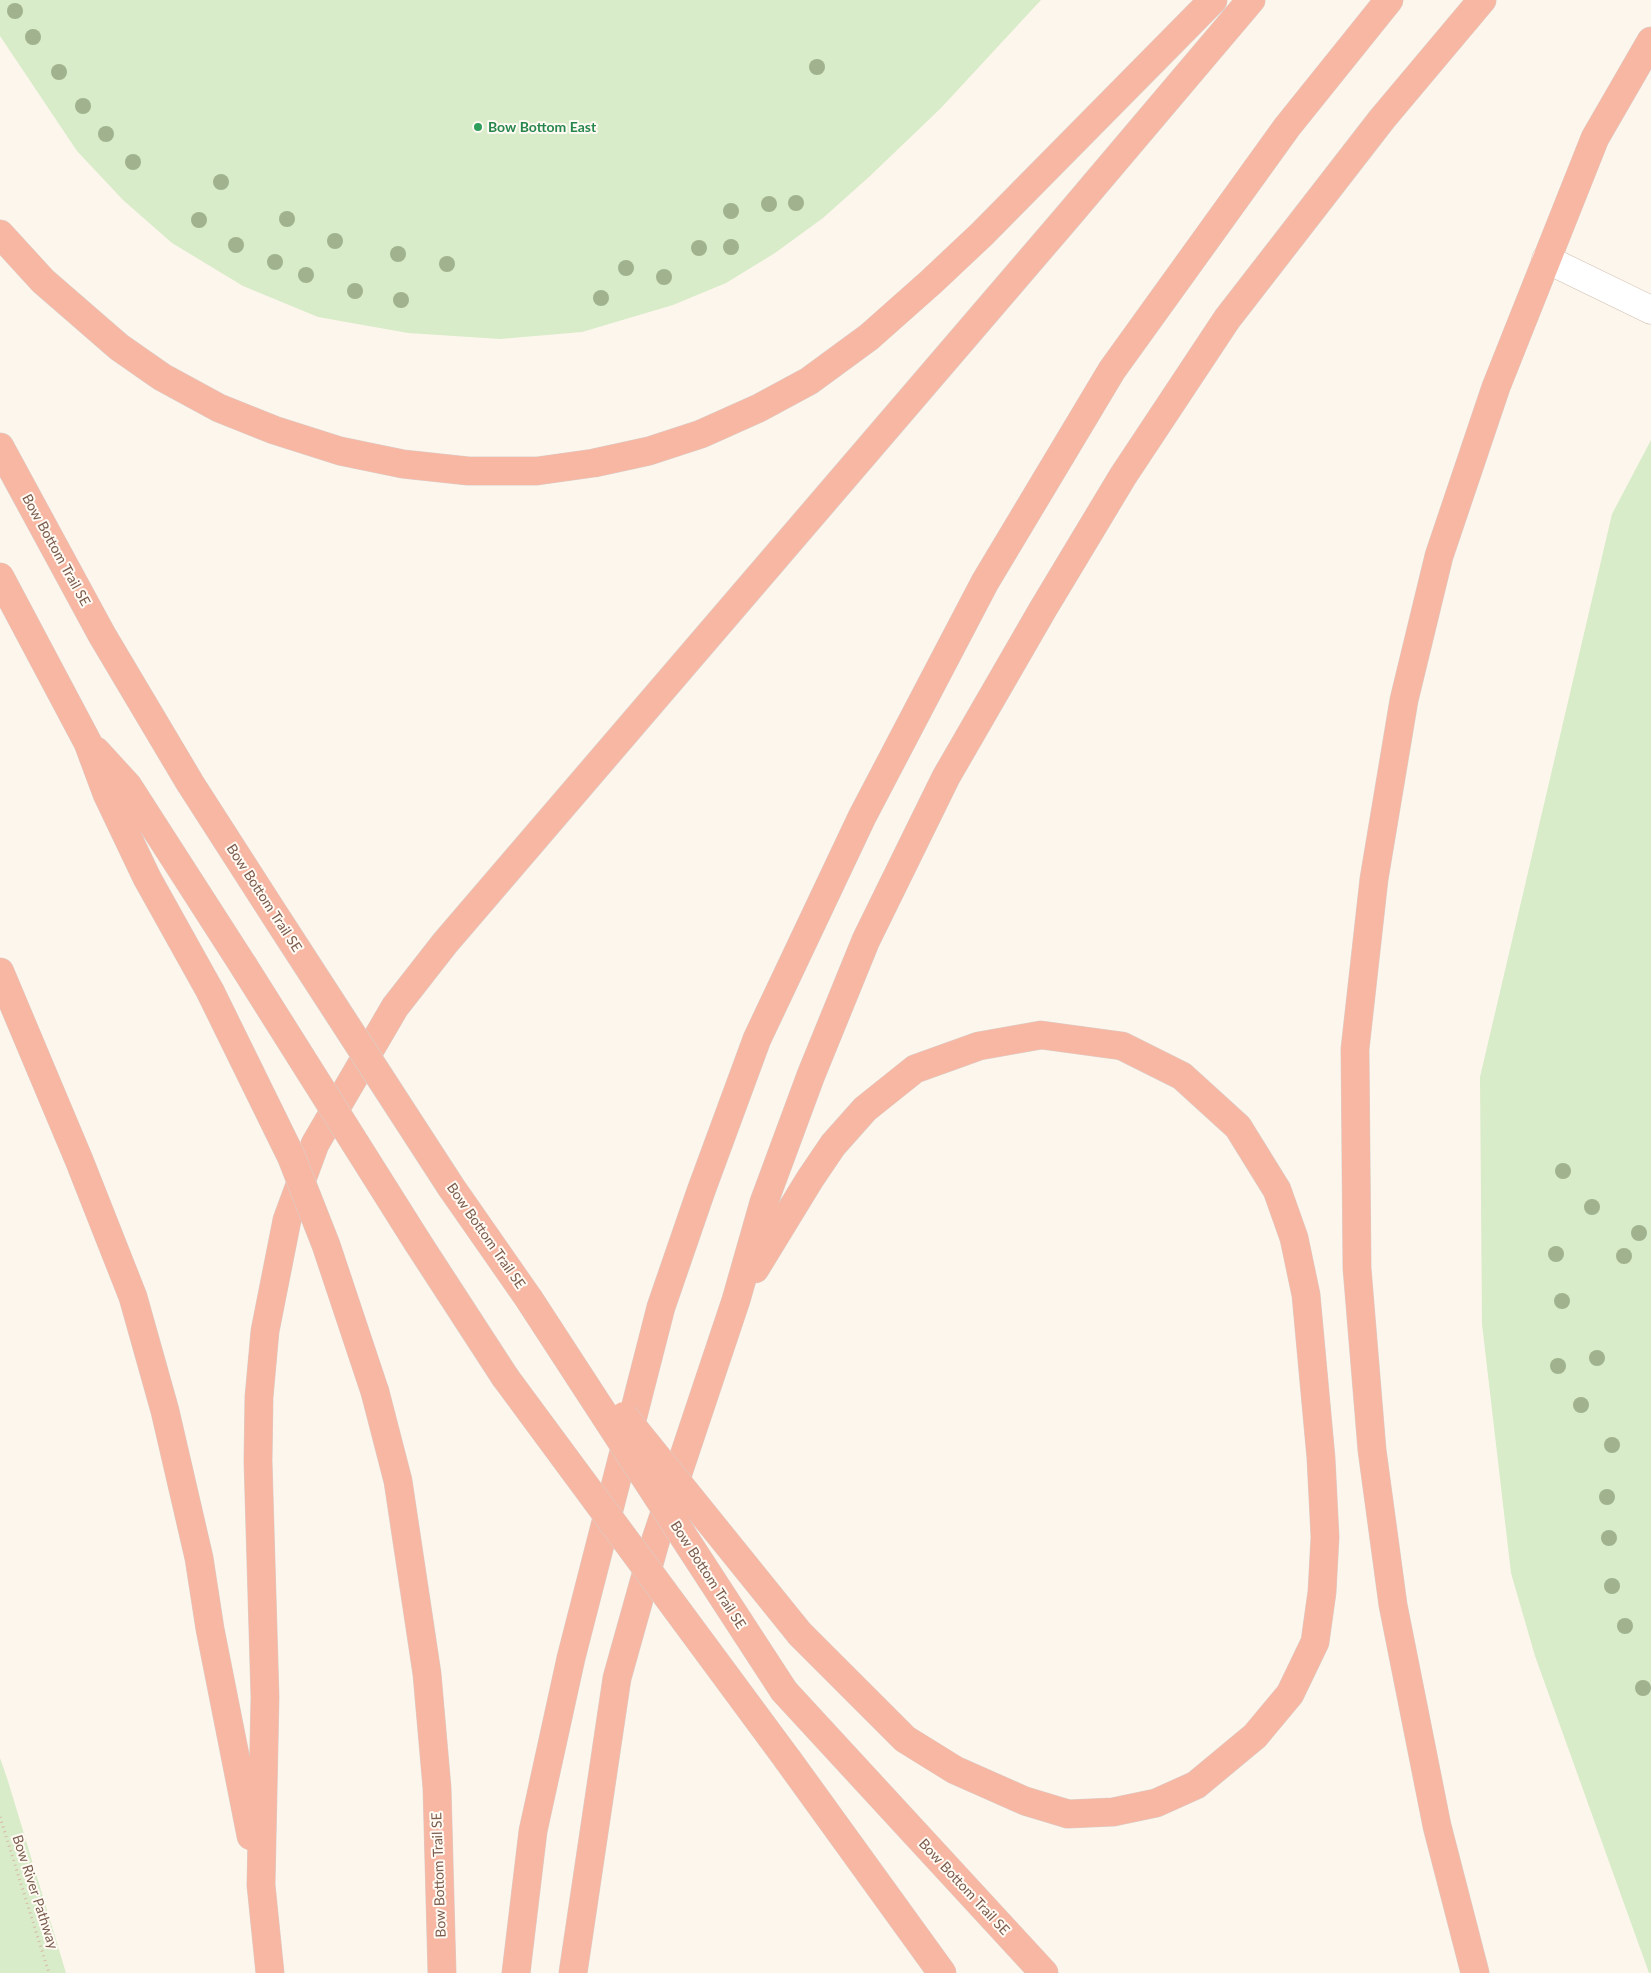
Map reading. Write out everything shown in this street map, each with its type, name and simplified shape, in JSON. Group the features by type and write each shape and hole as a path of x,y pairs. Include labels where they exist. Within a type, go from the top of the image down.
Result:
{"highway":[{"path":"0,234 43,281 119,347 162,377 219,408 274,430 340,451 403,464 468,471 537,471 594,463 658,448 701,434 759,408 808,381 869,337 982,234 1213,0"},
{"path":"261,1885 265,1697 258,1461 259,1397 265,1331 286,1220 314,1144 395,1007 445,943 1251,0"},
{"path":"516,1973 533,1831 571,1658 661,1307 701,1191 757,1040 862,817 985,582 1112,370 1287,127 1389,0"},
{"path":"573,1973 617,1678 656,1539 736,1300 764,1202 811,1075 866,940 946,777 1123,476 1227,319 1382,119 1482,0"},
{"path":"1475,1973 1437,1826 1397,1624 1372,1450 1357,1268 1355,1049 1377,860 1404,700 1437,565 1496,387 1595,138 1651,41"},
{"name":"Bow Bottom Trail SE","path":"0,447 102,635 190,783 451,1187 530,1299 784,1691 1044,1973"},
{"name":"Bow Bottom Trail SE","path":"0,578 88,743 107,794 146,878 210,991 291,1156 326,1245 375,1392 398,1481 427,1674 437,1788 442,1973"},
{"path":"88,743 128,786 505,1377 788,1760 942,1973"},
{"path":"0,972 79,1160 133,1297 165,1411 199,1558 210,1629 261,1885 270,1973"},
{"path":"530,1299 800,1634 906,1739 955,1770 1025,1801 1068,1814 1113,1812 1156,1803 1196,1785 1255,1736 1290,1694 1315,1642 1322,1592 1325,1537 1321,1458 1306,1295 1294,1238 1277,1190 1238,1126 1182,1076 1122,1046 1041,1035 979,1046 916,1069 865,1109 833,1145 814,1172 736,1300"}],"lane":[{"path":"1546,259 1651,310"}],"path":[{"name":"Bow River Pathway","path":"0,1817 49,1973"}],"green space":[{"path":"0,0 1041,0 941,108 870,176 823,218 775,253 726,283 673,305 582,332 500,339 408,333 318,317 243,286 172,243 123,200 77,151 0,36"},
{"path":"1651,440 1651,1973 1649,1973 1535,1656 1511,1573 1482,1324 1480,1077 1612,514"},
{"path":"0,1758 8,1781 66,1973 0,1973"}],"place":[{"name":"Bow Bottom East","path":"478,127"}]}
